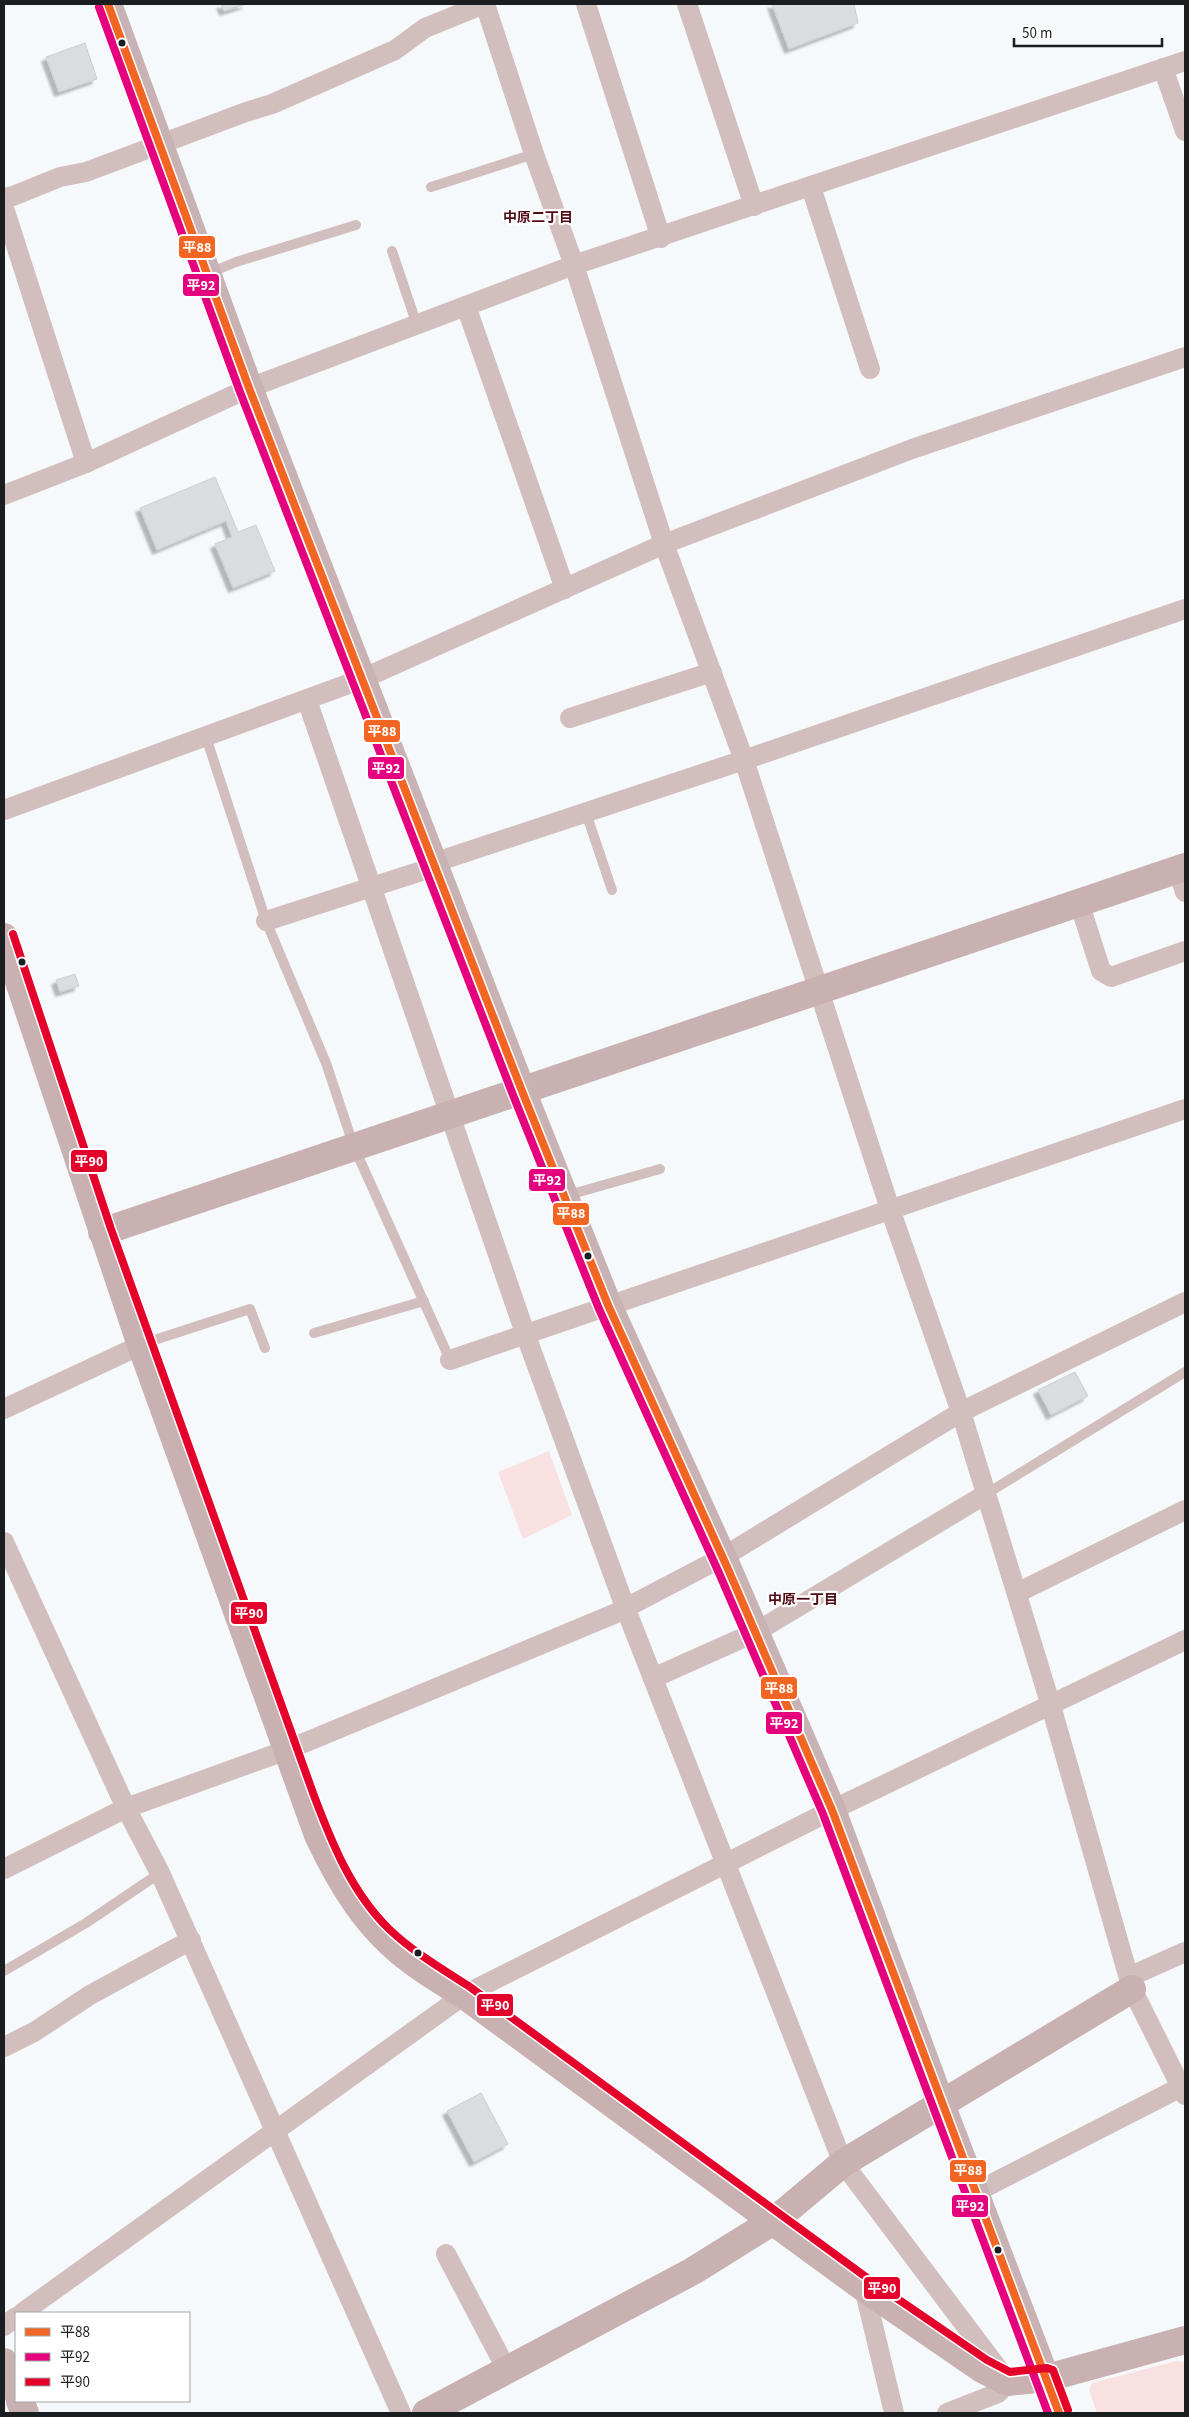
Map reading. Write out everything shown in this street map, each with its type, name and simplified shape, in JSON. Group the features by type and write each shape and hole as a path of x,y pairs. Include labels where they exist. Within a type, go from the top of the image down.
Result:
{"main road":[{"path":"108,4 206,275 433,865 608,1305 723,1557 832,1810 941,2104 1060,2413"}],"street":[{"path":"4,198 60,177 86,172 272,104 395,50 425,28 484,4 534,154 574,265 664,544 744,760 890,1209 961,1412 1051,1706 1130,1983 1184,2089 976,2192"},
{"path":"586,4 661,238"},
{"path":"687,4 754,206"},
{"path":"4,495 86,463 249,388 574,265 661,238 1185,61"},
{"path":"1164,68 1185,132"},
{"path":"811,187 870,369"},
{"path":"4,208 86,463"},
{"path":"466,306 565,589"},
{"path":"4,810 206,738 362,679 664,544 912,449 1185,357"},
{"path":"266,921 372,887 1185,609"},
{"path":"570,718 712,672"},
{"path":"306,700 525,1333 625,1607 843,2163 1008,2382"},
{"path":"102,1232 1079,902 1183,876"},
{"path":"1079,902 1101,971 1111,977 1185,951"},
{"path":"4,937 14,1001 102,1232 286,1750 318,1835 350,1896 373,1927 411,1961 464,1995 774,2220 864,2288 982,2369 1008,2382 1047,2378 1185,2340"},
{"path":"450,1360 1185,1109"},
{"path":"4,1866 126,1808 286,1750 614,1614 723,1557 961,1412 1185,1302"},
{"path":"4,1408 141,1345"},
{"path":"653,1678 756,1632 986,1494"},
{"path":"1017,1593 1185,1510"},
{"path":"4,1542 126,1808 160,1873 191,1940 401,2413"},
{"path":"23,2312 464,1995 832,1810 1185,1640"},
{"path":"4,2047 34,2032 90,1995 191,1940"},
{"path":"426,2413 693,2271 774,2220 843,2163 941,2104 1130,1983 1185,1952"},
{"path":"446,2254 507,2370"},
{"path":"864,2288 894,2413"},
{"path":"4,2326 15,2318"},
{"path":"4,2362 15,2390"},
{"path":"947,2413 998,2393 1008,2382"}],"lane":[{"path":"431,187 534,154"},
{"path":"206,275 236,262 356,225"},
{"path":"392,251 417,325"},
{"path":"206,738 266,921 326,1063 354,1147 450,1360"},
{"path":"586,813 612,890"},
{"path":"564,1196 660,1169"},
{"path":"314,1333 424,1301"},
{"path":"141,1345 250,1309 265,1348"},
{"path":"986,1494 1185,1372"},
{"path":"4,1971 86,1924 160,1873"}],"shaded area":[{"path":"549,1451 572,1515 523,1539 498,1472"},
{"path":"1176,2361 1185,2362 1185,2413 1097,2413 1089,2390 1092,2383"}],"building":[{"path":"221,4 247,4 224,11"},
{"path":"772,4 854,4 858,23 789,49"},
{"path":"85,43 97,79 59,92 46,57"},
{"path":"215,477 238,532 256,525 275,571 233,588 215,544 232,537 226,521 157,550 140,508"},
{"path":"75,974 79,986 60,992 56,980"},
{"path":"1075,1372 1088,1396 1051,1415 1038,1390"},
{"path":"481,2093 508,2144 474,2162 447,2111"}],"transit line":[{"name":"平88","path":"108,4 249,388 522,1091 608,1305 728,1569 832,1810 1059,2413"},
{"name":"平92","path":"99,7 240,392 513,1095 599,1309 719,1573 823,1814 1048,2413"},
{"name":"平90","path":"13,934 111,1229 313,1793 335,1847 364,1899 389,1929 418,1953 470,1987 870,2280 987,2360 1010,2372 1047,2368 1053,2370 1068,2410"}],"district":[{"name":"中原二丁目","path":"538,218"},
{"name":"中原一丁目","path":"803,1600"}]}
